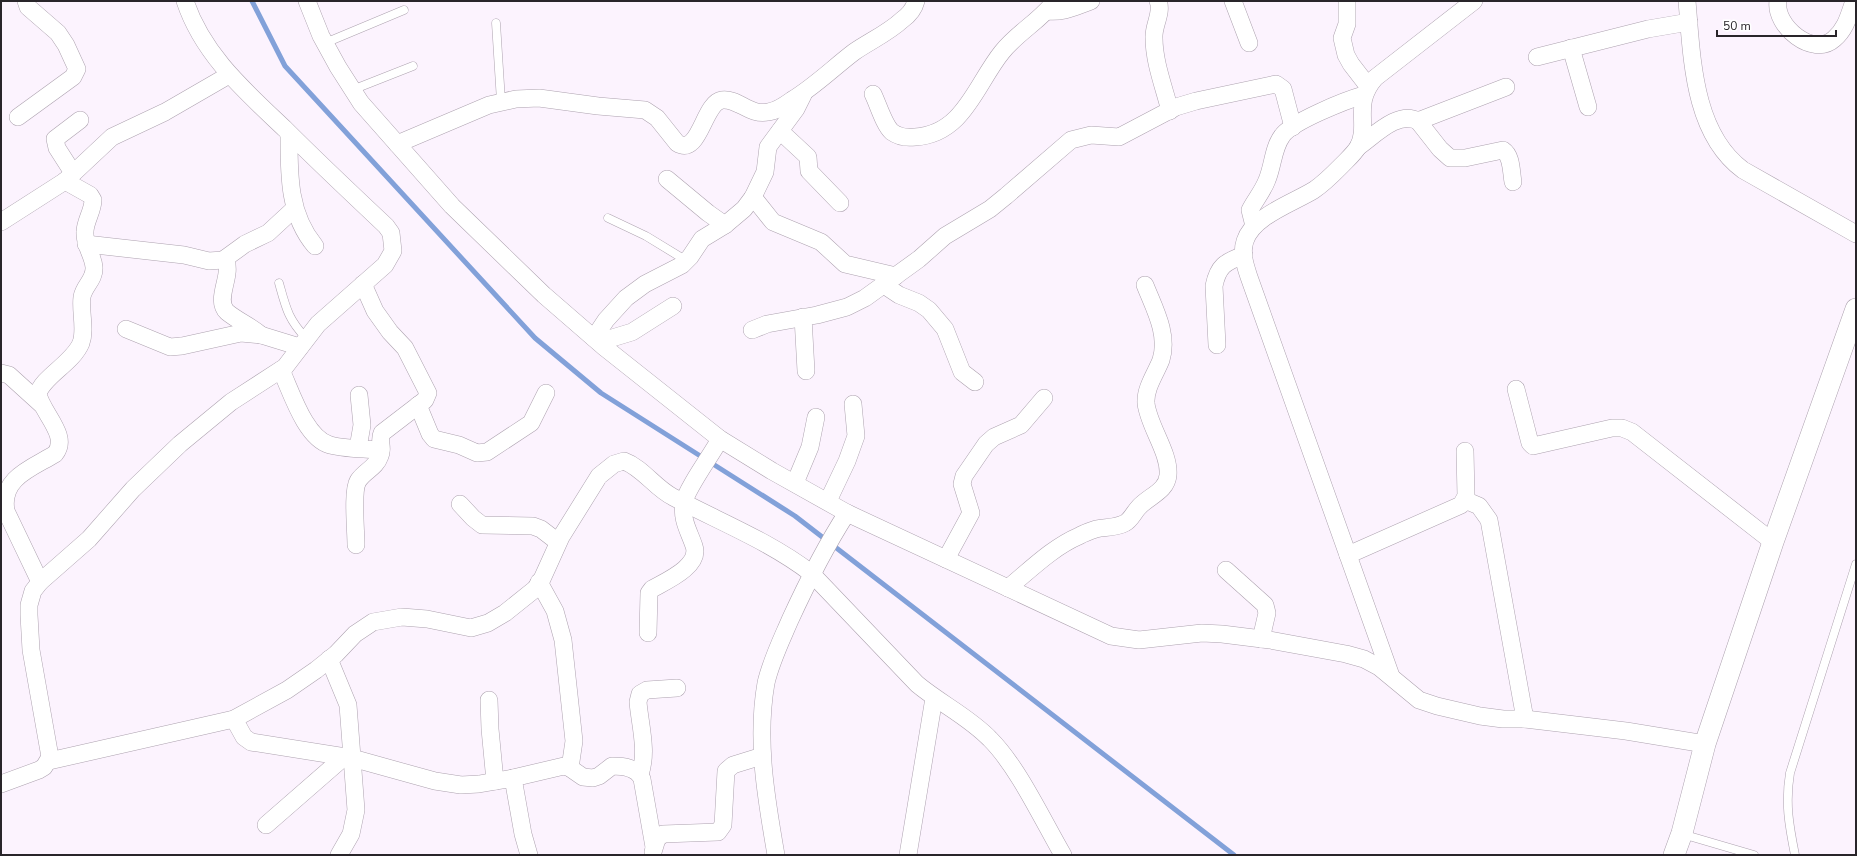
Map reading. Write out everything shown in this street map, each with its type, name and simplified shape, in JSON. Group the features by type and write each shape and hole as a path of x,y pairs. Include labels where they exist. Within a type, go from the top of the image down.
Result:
{"street":[{"path":"18,117 74,77 76,69 62,40 28,7 26,1"},
{"path":"1,784 39,770 44,767 48,761 49,747 31,650 29,626 31,597 40,582 89,539 133,489 180,444 232,402 281,370 292,359 318,324 390,259 393,251 391,233 386,226 229,75 199,35 184,1"},
{"path":"307,1 325,43 361,103 452,206 544,295 716,446 828,501 845,516 946,559 1110,636 1139,640 1196,634 1222,634 1261,639 1346,654 1364,659 1379,667 1419,700 1437,706 1480,716 1503,719 1526,719 1626,731 1705,744"},
{"path":"397,144 501,101 546,98 598,106 645,110 657,118 677,143 684,145 691,143 710,110 721,100 728,100 760,114 782,107 804,93 854,52 902,21 911,12 916,1"},
{"path":"873,94 888,126 892,131 900,136 928,136 940,131 963,112 1004,50 1051,6 1058,12 1091,1"},
{"path":"1158,1 1160,9 1154,37 1155,50 1170,111"},
{"path":"1233,1 1249,43"},
{"path":"1347,1 1348,24 1342,38 1346,55 1366,90 1361,137 1358,147"},
{"path":"1254,226 1250,212 1251,208 1267,180 1282,135 1293,127 1332,106 1366,90 1375,78 1474,1"},
{"path":"1687,1 1695,81 1698,95 1714,134 1726,154 1732,162 1743,170 1856,234"},
{"path":"1778,1 1777,9 1782,22 1807,43 1821,45 1834,40 1843,29 1854,1"},
{"path":"1537,57 1648,29 1689,22"},
{"path":"1571,48 1588,107"},
{"path":"1,222 69,177 112,137 165,112 229,75"},
{"path":"752,330 767,324 847,307 865,298 945,236 1001,200 1071,140 1091,135 1119,137 1170,111 1196,101 1276,84 1283,89 1293,127"},
{"path":"1418,120 1506,87"},
{"path":"597,340 616,307 631,293 687,262 702,239 725,225 744,209 753,197 765,172 768,147 796,109 804,93"},
{"path":"1391,677 1248,277 1244,255 1245,241 1254,226 1315,189 1347,160 1358,147 1400,119 1413,118 1418,120 1440,149 1450,158 1465,158 1503,150 1507,153 1509,158 1513,182"},
{"path":"40,582 6,511 4,502 7,487 15,478 55,454 60,449 60,437 41,404 38,394 39,390 71,358 81,342 83,333 83,292 94,274 94,262 86,244 85,227 93,200 90,195 69,177 55,142 56,137 80,120"},
{"path":"780,131 808,157 809,171 840,203"},
{"path":"289,134 289,172 294,209 315,246"},
{"path":"667,179 725,225"},
{"path":"753,197 773,222 821,242 845,264 890,280 899,295 919,303 930,310 945,329 962,372 975,382"},
{"path":"86,244 184,255 209,260 223,260 245,244 268,233 294,209"},
{"path":"1217,345 1214,286 1215,277 1218,271 1228,261 1244,255"},
{"path":"226,258 227,275 222,299 224,308 227,312 248,324 261,335"},
{"path":"356,545 355,486 361,478 375,466 380,458 382,450 380,440 382,432 428,397 428,389 405,348 390,332 375,311 363,284"},
{"path":"1008,588 1046,557 1077,537 1096,529 1108,528 1125,523 1140,506 1164,486 1168,478 1168,470 1149,414 1146,400 1161,358 1164,339 1161,324 1145,284"},
{"path":"597,340 632,332 673,306"},
{"path":"1674,855 1682,833 1705,744 1773,542 1856,309"},
{"path":"803,317 806,371"},
{"path":"126,330 170,347 241,334 261,335 303,343"},
{"path":"281,370 302,415 314,435 328,445 382,450"},
{"path":"1,373 9,376 41,404"},
{"path":"1516,389 1531,445 1537,446 1612,428 1625,429 1638,437 1773,542"},
{"path":"418,405 430,434 434,439 483,453 492,450 531,423 546,393"},
{"path":"358,448 362,425 359,395"},
{"path":"946,559 971,513 962,484 964,476 986,444 994,437 1021,426 1044,398"},
{"path":"828,501 853,447 856,436 853,404"},
{"path":"794,483 810,447 816,417"},
{"path":"648,633 649,593 652,589 685,569 694,556 694,546 683,519 687,494 716,446"},
{"path":"1348,555 1461,505 1465,500 1465,451"},
{"path":"48,761 234,719 287,690 330,660 365,626 387,619 402,617 427,618 461,627 471,628 480,626 505,613 535,589 540,582 558,542 599,476 606,469 620,461 630,463 662,490 673,497 687,494 793,559 815,569 917,684 934,698 969,720 991,739 1012,767 1063,855"},
{"path":"1465,500 1479,506 1489,520 1526,719"},
{"path":"460,504 482,525 522,524 533,526 541,529 558,542"},
{"path":"776,855 766,796 762,756 766,684 770,668 815,569 845,516"},
{"path":"1226,570 1265,605 1267,613 1261,639"},
{"path":"540,582 555,610 563,640 574,742 570,768"},
{"path":"330,660 348,705 348,757 356,810 351,834 339,855"},
{"path":"652,851 640,774 644,752 639,697 640,694 647,690 677,688"},
{"path":"908,855 934,698"},
{"path":"489,700 495,782"},
{"path":"234,719 244,737 251,742 282,748 313,750 348,757 447,783 461,785 495,782 561,766 570,768 580,775 589,778 599,776 610,767 614,766 629,768 640,774"},
{"path":"652,851 656,839 663,834 718,832 723,825 726,771 734,765 762,756"},
{"path":"266,825 348,757"},
{"path":"513,778 523,834 530,855"}],"lane":[{"path":"325,43 404,10"},
{"path":"496,24 501,101"},
{"path":"352,90 413,66"},
{"path":"608,218 646,236 687,262"},
{"path":"279,283 288,315 297,329 303,343"},
{"path":"1796,855 1787,815 1786,802 1790,773 1856,564"},
{"path":"1682,833 1754,855"}],"waterway":[{"path":"252,1 285,66 535,338 601,393 795,516 1234,855"}]}
